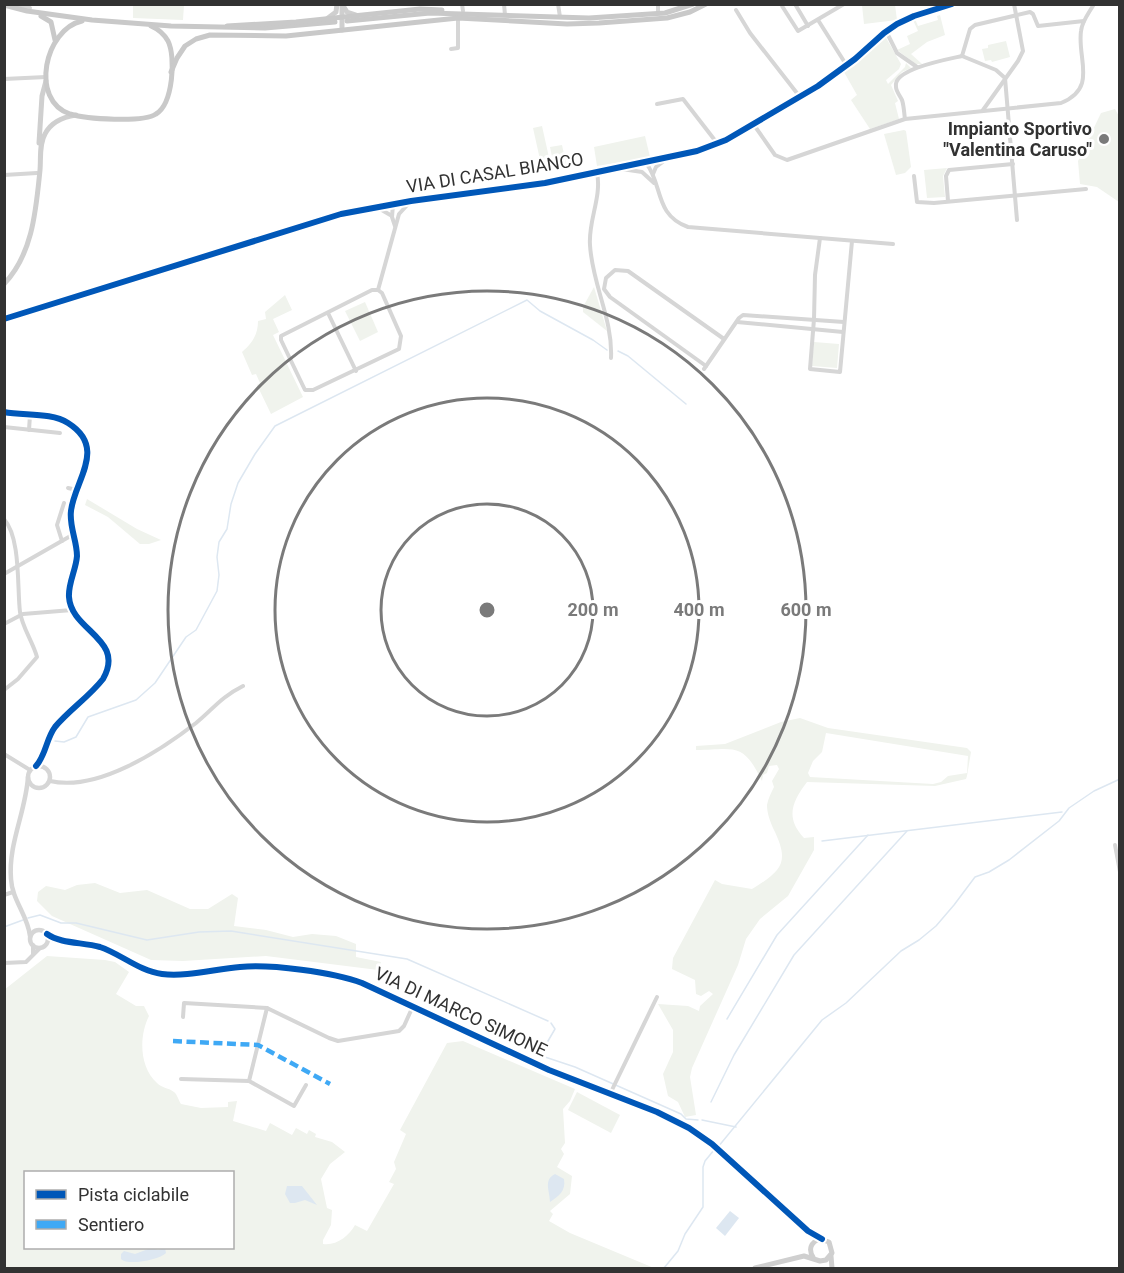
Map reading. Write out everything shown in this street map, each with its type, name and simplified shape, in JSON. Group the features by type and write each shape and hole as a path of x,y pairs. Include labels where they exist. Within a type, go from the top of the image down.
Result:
{"main road":[{"path":"337,4 341,17"},
{"path":"328,18 336,12 337,4"},
{"path":"342,4 342,30"},
{"path":"342,4 347,12 356,15"},
{"path":"347,21 421,13 589,18 658,14 676,11 693,4"},
{"path":"171,72 181,51 190,42 204,36 286,36 458,18 567,24 599,23 667,18 690,12 706,4"},
{"path":"4,7 92,20 146,24 268,28 336,22"},
{"path":"4,7 46,18 52,26 54,44"},
{"path":"215,27 420,9 462,8 497,15"},
{"path":"38,181 42,96 54,44 66,27 77,21 92,20"},
{"path":"46,79 49,94 56,105 65,112 136,120 149,118 165,106 170,91 171,50 167,40 156,28 146,24"},
{"path":"4,284 18,266 27,245 35,212 42,141 45,132 59,120 78,115"},
{"path":"802,1256 810,1250 813,1243 822,1239 831,1245 831,1269"},
{"path":"810,1250 813,1257"},
{"path":"755,1269 802,1256 813,1257 831,1269"},
{"path":"820,1261 831,1256"}],"street":[{"path":"17,4 29,9"},
{"path":"558,4 560,18"},
{"path":"658,4 658,14"},
{"path":"795,4 808,26"},
{"path":"782,6 798,31 844,4"},
{"name":"VIA DI CASAL BIANCO","path":"4,319 302,225 368,208 544,183 669,158 718,144 754,125 847,66 886,31 914,16 952,4"},
{"path":"982,111 1023,51 1014,4"},
{"path":"754,125 775,155 787,160 905,119 1058,104 1078,92 1083,76 1080,36 1084,21 1094,4"},
{"path":"504,6 506,16"},
{"path":"736,10 749,31 800,97"},
{"path":"962,56 972,26 1032,13 1039,27 1084,21"},
{"path":"451,49 458,48 458,18"},
{"path":"818,20 847,66"},
{"path":"886,31 897,53 917,68"},
{"path":"905,119 903,102 895,84 908,72 917,68 962,56 996,70 1005,78 1017,220"},
{"path":"4,79 46,79"},
{"path":"657,104 683,99 718,144"},
{"path":"653,175 656,167 669,158"},
{"path":"646,163 670,215 688,227 893,244"},
{"path":"646,163 647,176"},
{"path":"948,201 946,176 950,170 1013,164"},
{"path":"615,169 634,170 647,176 655,184"},
{"path":"597,172 598,185 590,244 594,275 611,336 611,358"},
{"path":"4,175 37,173"},
{"path":"914,176 917,202 1086,189"},
{"path":"378,290 399,214 411,201"},
{"path":"393,204 399,214"},
{"path":"393,204 392,217 395,232"},
{"path":"368,208 380,209 392,217"},
{"path":"820,238 815,275 810,369 840,372 852,241"},
{"path":"724,339 626,271 614,270 606,278 604,289 609,297 705,367 740,316 744,314 844,322"},
{"path":"372,290 378,290 382,293 401,336 401,343 395,353 311,391 305,390 280,340 281,336 372,290"},
{"name":"VIA DI CASAL BIANCO","path":"4,313 14,315"},
{"path":"328,313 356,371"},
{"path":"767,316 769,326"},
{"path":"769,326 774,316"},
{"path":"737,322 844,332"},
{"path":"4,412 59,419 68,423 81,436 86,448 87,462 71,511 76,559 69,592 72,610 103,644 107,653 108,669 99,684 55,728 47,741 43,755 36,766 30,770 28,777 26,799 10,871 13,892 27,922 33,955"},
{"path":"29,430 30,415"},
{"path":"4,427 60,433"},
{"path":"68,488 76,490"},
{"path":"62,541 57,525 64,503"},
{"path":"4,519 18,566 20,615 37,658 4,690"},
{"path":"4,574 74,534"},
{"path":"4,624 20,615 72,610"},
{"path":"50,781 62,783 121,771 184,732 221,698 243,686"},
{"path":"4,754 30,770"},
{"path":"26,799 33,789 46,786 50,781 50,772 46,768 43,755"},
{"path":"36,766 46,768"},
{"path":"28,777 30,783 36,787"},
{"path":"1115,845 1119,872"},
{"path":"4,895 13,892"},
{"path":"4,963 26,962 48,940 47,934 42,930 36,930 27,922"},
{"path":"30,936 36,930"},
{"name":"VIA DI MARCO SIMONE","path":"47,934 60,940 103,948 146,970 160,974 186,974 259,966 340,977 362,983 549,1070 689,1128 712,1144 807,1231 812,1236 813,1243"},
{"name":"VIA DI MARCO SIMONE","path":"43,946 60,940"},
{"path":"33,945 43,946"},
{"path":"610,1094 657,997"},
{"path":"183,1017 184,1003 267,1008 338,1041 399,1032 413,1006"},
{"path":"249,1081 267,1008"},
{"path":"181,1079 249,1081 294,1106 306,1085"},
{"name":"VIA DI MARCO SIMONE","path":"807,1231 822,1239"}],"shaded area":[{"path":"133,5 184,5 183,20 133,18"},
{"path":"862,5 895,5 897,20 864,24"},
{"path":"940,15 945,35 927,42 911,54 922,64 916,64 897,50 910,44 907,36 918,31 913,20 915,19 918,26 938,20 937,16"},
{"path":"885,36 901,64 899,69 886,80 888,84 905,67 906,63 911,68 902,72 891,85 898,101 895,103 899,119 870,129 851,100 857,95 844,72 853,67"},
{"path":"1006,41 1010,57 992,62 991,60 985,61 982,49 988,48 988,45"},
{"name":"Impianto Sportivo \"Valentina Caruso\"","path":"1115,109 1120,118 1119,202 1097,187 1080,184 1078,161 1101,113"},
{"path":"542,126 550,162 541,164 533,128"},
{"path":"904,130 911,167 905,173 896,175 884,134"},
{"path":"645,136 650,157 597,166 594,147"},
{"path":"562,145 567,168 555,171 550,147"},
{"path":"947,168 943,176 945,197 927,198 924,170"},
{"path":"594,287 607,331 583,312 583,307"},
{"path":"285,295 292,310 273,319 279,332 273,335 303,397 271,414 257,385 260,383 256,374 252,375 242,352 254,338 258,321 266,319 265,312"},
{"path":"365,302 378,332 360,341 345,311"},
{"path":"814,342 839,344 837,368 812,366"},
{"path":"87,499 137,529 161,540 140,544 108,517 85,505"},
{"path":"800,718 828,728 967,748 971,752 967,776 966,779 935,786 807,782 794,803 793,817 794,824 804,838 814,837 814,850 788,896 760,919 746,939 738,965 692,1068 690,1077 696,1115 685,1117 678,1102 668,1096 663,1074 673,1052 673,1030 658,1004 688,1006 699,1011 700,1006 713,994 709,991 701,996 696,994 695,980 672,969 673,958 715,880 722,884 752,889 777,870 782,857 767,808 774,787 772,781 779,769 777,765 769,766 762,781 749,760 737,750 696,750 696,746 725,744 781,722","holes":["826,733 968,756 967,773 948,776 941,782 933,784 810,777 808,773 813,761 822,752"]},
{"path":"95,883 120,893 147,890 190,909 208,909 232,894 238,898 234,926 266,930 293,937 312,934 336,936 356,944 356,957 381,962 378,970 266,956 183,961 151,960 52,916 37,901 38,892 46,886 65,890 77,885"},
{"path":"47,956 105,960 115,962 129,972 116,994 136,1006 144,1006 149,1016 142,1042 147,1069 157,1083 175,1093 181,1104 201,1108 228,1107 228,1102 237,1101 233,1121 266,1131 270,1123 292,1135 296,1128 307,1134 309,1130 316,1134 315,1137 332,1142 345,1152 330,1164 321,1179 327,1208 332,1210 331,1225 323,1244 342,1239 355,1225 367,1231 394,1184 389,1182 396,1169 394,1162 406,1134 400,1130 447,1043 463,1041 575,1089 570,1101 563,1109 565,1143 561,1149 564,1154 557,1167 572,1176 570,1194 550,1211 553,1214 549,1221 570,1233 654,1268 5,1268 4,990"},
{"path":"577,1092 620,1115 611,1133 568,1110"},
{"path":"555,1174 564,1179 564,1187 559,1195 550,1202 548,1183 551,1176"},
{"path":"287,1186 302,1186 317,1205 305,1200 290,1203 285,1194"},
{"path":"730,1211 739,1218 725,1236 716,1228"},
{"path":"148,1249 165,1249 166,1253 144,1261 130,1262 121,1259 124,1251 135,1254"}],"waterway":[{"path":"55,741 64,742 76,737 88,717 136,700 155,683 186,637 196,630 217,591 219,542 227,529 231,504 238,483 275,426 527,300 540,311 607,350"},
{"path":"618,351 628,356 686,404"},
{"path":"718,1147 822,1020 846,1003 901,951 936,926 975,877 1009,860 1059,821 1069,808 1094,791 1120,779"},
{"path":"822,841 1062,812"},
{"path":"711,1102 734,1055 794,955 907,831"},
{"path":"727,1019 777,935 868,835"},
{"path":"28,918 40,915 61,923 76,923 147,940 199,932 231,931 407,959 548,1021"},
{"path":"4,927 23,920"},
{"path":"551,1023 555,1029 541,1053 542,1056 575,1067 681,1114 686,1119 698,1120"},
{"path":"702,1120 736,1127"},
{"path":"664,1268 678,1251 685,1234 703,1207 703,1167 714,1150"}],"marked path":[{"path":"173,1041 258,1045 330,1084"}],"cycle path":[{"path":"4,319 341,214 411,201 545,183 697,151 726,140 818,86 897,24 952,4"},
{"path":"4,412 54,417 68,423 80,433 86,443 86,465 71,511 77,556 69,597 78,619 103,644 108,654 108,665 103,679 55,727 36,766"},
{"path":"47,934 65,941 100,947 138,966 162,974 253,966 319,972 362,983 549,1070 657,1112 689,1128 712,1144 808,1231 822,1239"}],"place":[{"name":"Impianto Sportivo \"Valentina Caruso\"","path":"1104,139"}]}
